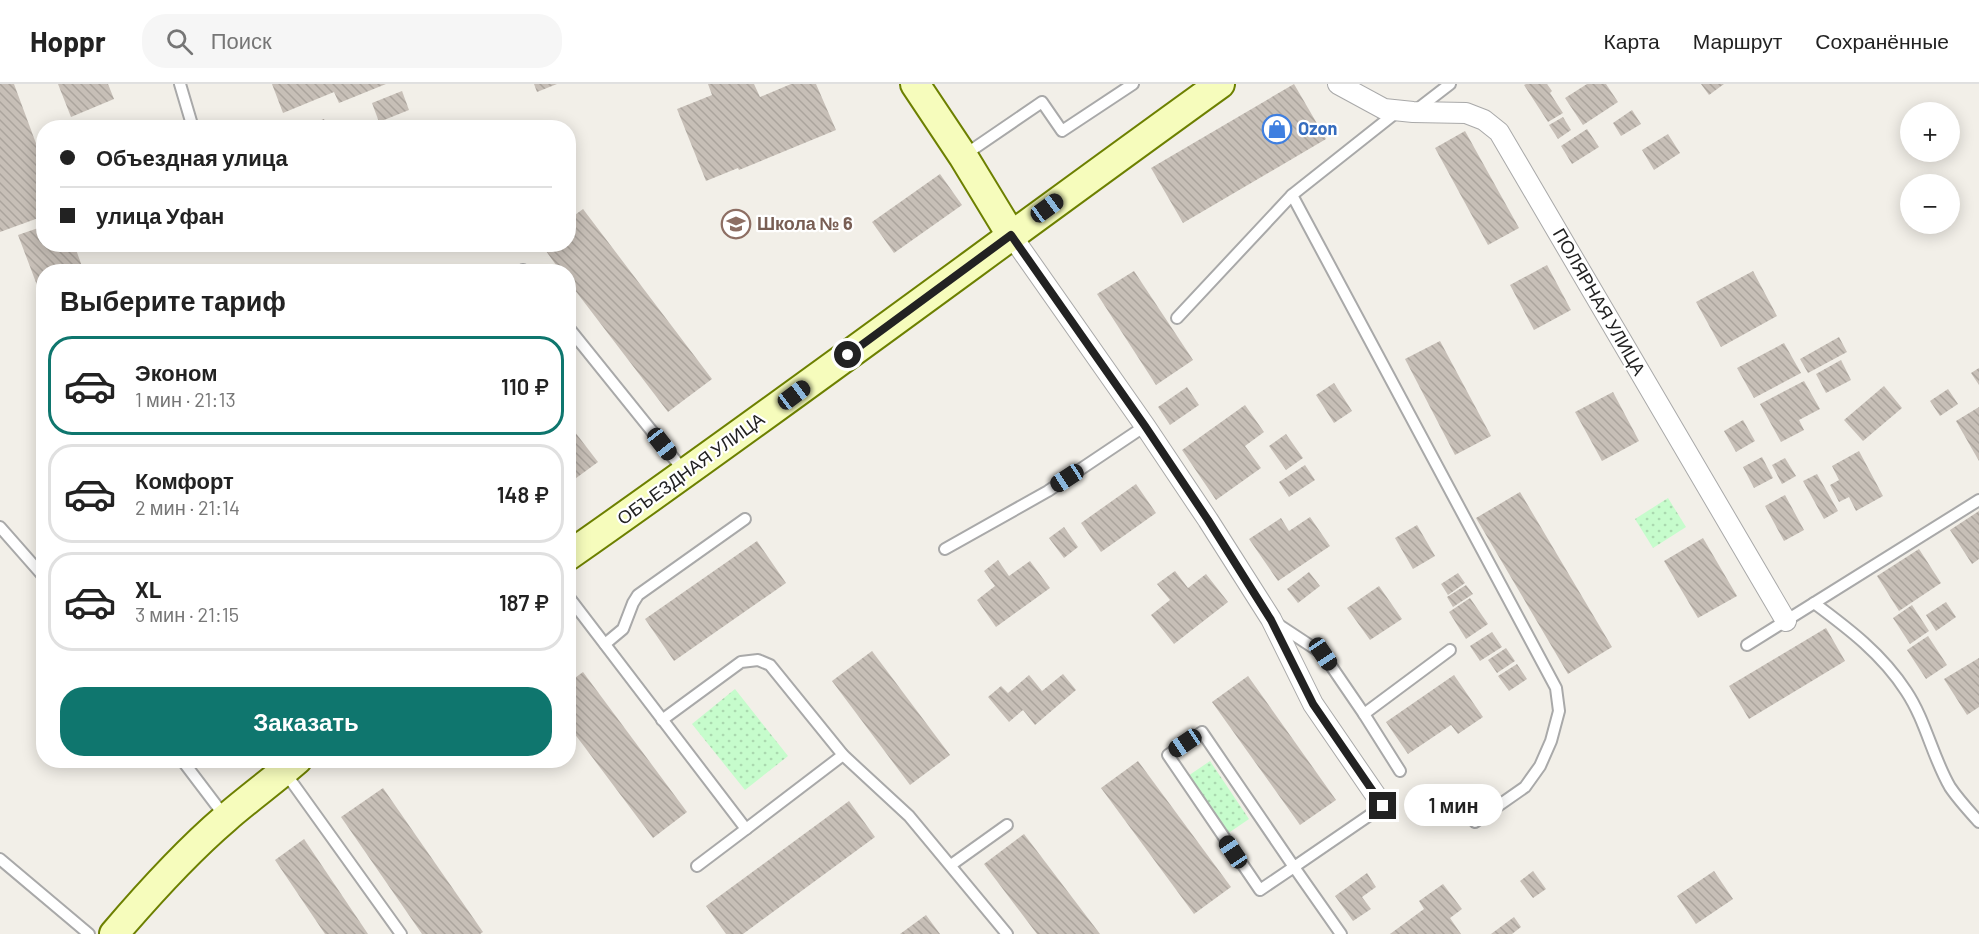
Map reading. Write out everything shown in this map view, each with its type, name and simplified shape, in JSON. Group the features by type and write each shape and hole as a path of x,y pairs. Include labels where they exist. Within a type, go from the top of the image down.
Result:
{"main road":[{"name":"ОБЪЕЗДНАЯ УЛИЦА","path":"576,550 686,474 1220,84"},
{"path":"919,86 1011,235"},
{"path":"114,934 172,870 226,818 288,768"}],"street":[{"name":"ПОЛЯРНАЯ УЛИЦА","path":"1338,84 1384,109 1406,112 1466,113 1484,120 1499,132 1786,621"},
{"path":"1011,235 1145,426 1271,620 1313,704 1383,806"}],"lane":[{"path":"180,84 191,120"},
{"path":"963,156 1042,102 1062,131 1133,84"},
{"path":"1177,318 1292,195 1406,112 1450,84"},
{"path":"1292,195 1556,688 1559,711 1551,741 1540,766 1525,787 1475,822"},
{"path":"576,337 686,474"},
{"path":"945,549 1048,491 1145,426"},
{"path":"1747,645 1979,500"},
{"path":"605,644 623,629 638,595 745,519"},
{"path":"0,527 36,569"},
{"path":"1814,603 1862,639 1883,660 1906,692 1921,719 1950,787 1979,822"},
{"path":"576,606 746,829"},
{"path":"1271,620 1323,654 1400,771"},
{"path":"1364,714 1450,650"},
{"path":"662,720 741,662 758,660 770,665 843,755 909,816 1007,934"},
{"path":"1341,934 1294,867 1202,732 1168,755 1260,890 1294,867 1383,806"},
{"path":"697,866 843,755"},
{"path":"188,768 226,818"},
{"path":"292,768 401,934"},
{"path":"951,865 1006,825"},
{"path":"0,860 89,934"}],"green space":[{"path":"1668,498 1686,527 1653,548 1635,519"},
{"path":"735,689 788,756 745,790 692,724"},
{"path":"1210,761 1249,819 1227,834 1188,776"}],"building":[{"path":"0,84 14,84 36,143 36,219 0,232"},
{"path":"58,84 108,84 114,99 71,117"},
{"path":"272,84 386,84 339,103 334,92 283,113"},
{"path":"534,84 557,84 537,92"},
{"path":"708,84 754,84 760,97 791,84 816,84 836,130 739,170 738,168 706,181 677,109 712,95"},
{"path":"1294,84 1326,139 1183,223 1151,168"},
{"path":"1547,84 1563,113 1548,122 1524,85"},
{"path":"1587,84 1606,84 1618,102 1583,125 1565,98"},
{"path":"1701,84 1724,84 1709,95"},
{"path":"402,91 409,110 378,120 372,103"},
{"path":"1632,110 1641,124 1621,136 1613,123"},
{"path":"1563,117 1571,130 1558,139 1549,125"},
{"path":"1587,129 1599,147 1572,164 1561,146"},
{"path":"1465,131 1519,228 1488,245 1435,148"},
{"path":"1668,134 1680,153 1654,170 1642,150"},
{"path":"940,174 962,205 894,253 872,222"},
{"path":"583,209 712,379 668,412 576,291 576,264 555,264 547,252 576,252 576,214"},
{"path":"36,229 36,252 77,252 81,264 36,264 36,283 18,235"},
{"path":"1547,265 1571,310 1534,330 1510,285"},
{"path":"1134,271 1193,360 1156,385 1097,294"},
{"path":"1753,271 1777,316 1721,347 1696,302"},
{"path":"1839,337 1847,352 1808,373 1800,359"},
{"path":"1440,341 1491,436 1455,455 1405,359"},
{"path":"1784,343 1801,373 1754,398 1737,368"},
{"path":"1841,360 1851,380 1826,393 1816,374"},
{"path":"1979,368 1979,385 1971,373"},
{"path":"1804,381 1820,409 1799,420 1804,430 1781,442 1760,404"},
{"path":"1334,383 1352,411 1334,423 1316,395"},
{"path":"1884,386 1902,408 1863,441 1844,420"},
{"path":"1187,387 1199,405 1170,425 1158,407"},
{"path":"1948,389 1958,404 1940,416 1930,401"},
{"path":"1613,392 1639,441 1602,461 1575,412"},
{"path":"1245,405 1264,432 1245,446 1261,468 1216,500 1182,450"},
{"path":"1979,407 1979,461 1956,421"},
{"path":"1743,420 1755,441 1736,452 1724,431"},
{"path":"576,433 598,462 576,478"},
{"path":"1286,434 1303,458 1286,470 1269,446"},
{"path":"1859,451 1883,496 1856,511 1849,497 1839,502 1830,485 1839,480 1832,466"},
{"path":"1762,457 1773,478 1754,488 1743,467"},
{"path":"1785,458 1796,476 1782,484 1772,465"},
{"path":"1305,465 1315,480 1289,497 1279,482"},
{"path":"1817,474 1838,511 1824,519 1803,481"},
{"path":"1136,484 1156,513 1101,552 1081,523"},
{"path":"1520,492 1612,647 1568,674 1476,518"},
{"path":"1785,495 1804,530 1784,541 1765,506"},
{"path":"1979,511 1979,559 1972,564 1950,530"},
{"path":"1310,517 1330,546 1278,581 1249,539 1281,518 1289,531"},
{"path":"1417,525 1435,556 1413,569 1395,538"},
{"path":"1064,527 1078,547 1064,558 1049,538"},
{"path":"1703,538 1737,596 1698,618 1664,561"},
{"path":"757,541 786,583 674,661 645,619"},
{"path":"1919,549 1941,583 1899,611 1877,576"},
{"path":"998,560 1009,576 1030,561 1050,588 996,627 977,600 995,586 984,571"},
{"path":"1175,571 1188,588 1206,574 1228,602 1174,644 1151,615 1170,600 1157,584"},
{"path":"1309,572 1320,586 1298,603 1287,589"},
{"path":"1458,573 1465,583 1448,595 1441,584"},
{"path":"1466,585 1473,594 1453,607 1447,597"},
{"path":"1379,586 1402,619 1370,640 1347,608"},
{"path":"1470,598 1488,624 1466,639 1449,612"},
{"path":"1946,602 1956,617 1936,631 1926,615"},
{"path":"1912,605 1929,631 1910,644 1893,618"},
{"path":"1826,628 1845,661 1749,719 1729,686"},
{"path":"1492,632 1502,647 1480,661 1470,646"},
{"path":"1928,636 1947,665 1926,679 1907,650"},
{"path":"1506,648 1515,661 1497,673 1488,660"},
{"path":"872,651 950,755 910,785 832,681"},
{"path":"1979,658 1979,707 1967,715 1944,679"},
{"path":"1517,664 1527,679 1509,691 1498,676"},
{"path":"583,672 687,812 653,838 576,736 576,677"},
{"path":"1063,674 1076,690 1035,725 1023,710 1009,722 988,697 1001,686 1008,693 1029,675 1042,691"},
{"path":"1454,675 1483,717 1458,734 1451,725 1408,754 1386,722"},
{"path":"1248,676 1336,800 1300,825 1212,702"},
{"path":"1138,761 1231,887 1194,914 1101,788"},
{"path":"383,788 483,932 480,934 422,934 341,817"},
{"path":"849,801 875,837 743,934 726,934 706,906"},
{"path":"1024,834 1100,934 1037,934 984,864"},
{"path":"304,839 368,934 325,934 275,860"},
{"path":"1533,871 1546,889 1533,898 1520,881"},
{"path":"1714,871 1733,899 1696,924 1677,896"},
{"path":"1367,873 1376,887 1362,897 1371,909 1353,921 1335,896"},
{"path":"1443,884 1462,909 1450,918 1461,934 1390,934 1424,909 1419,901"},
{"path":"926,915 940,934 900,934"},
{"path":"1514,917 1521,927 1512,934 1491,934"}],"place":[{"name":"Ozon","path":"1277,129"},
{"name":"Школа № 6","path":"736,224"}],"route":[{"path":"848,355 1011,235 1208,520 1271,620 1313,704 1383,806"}]}
